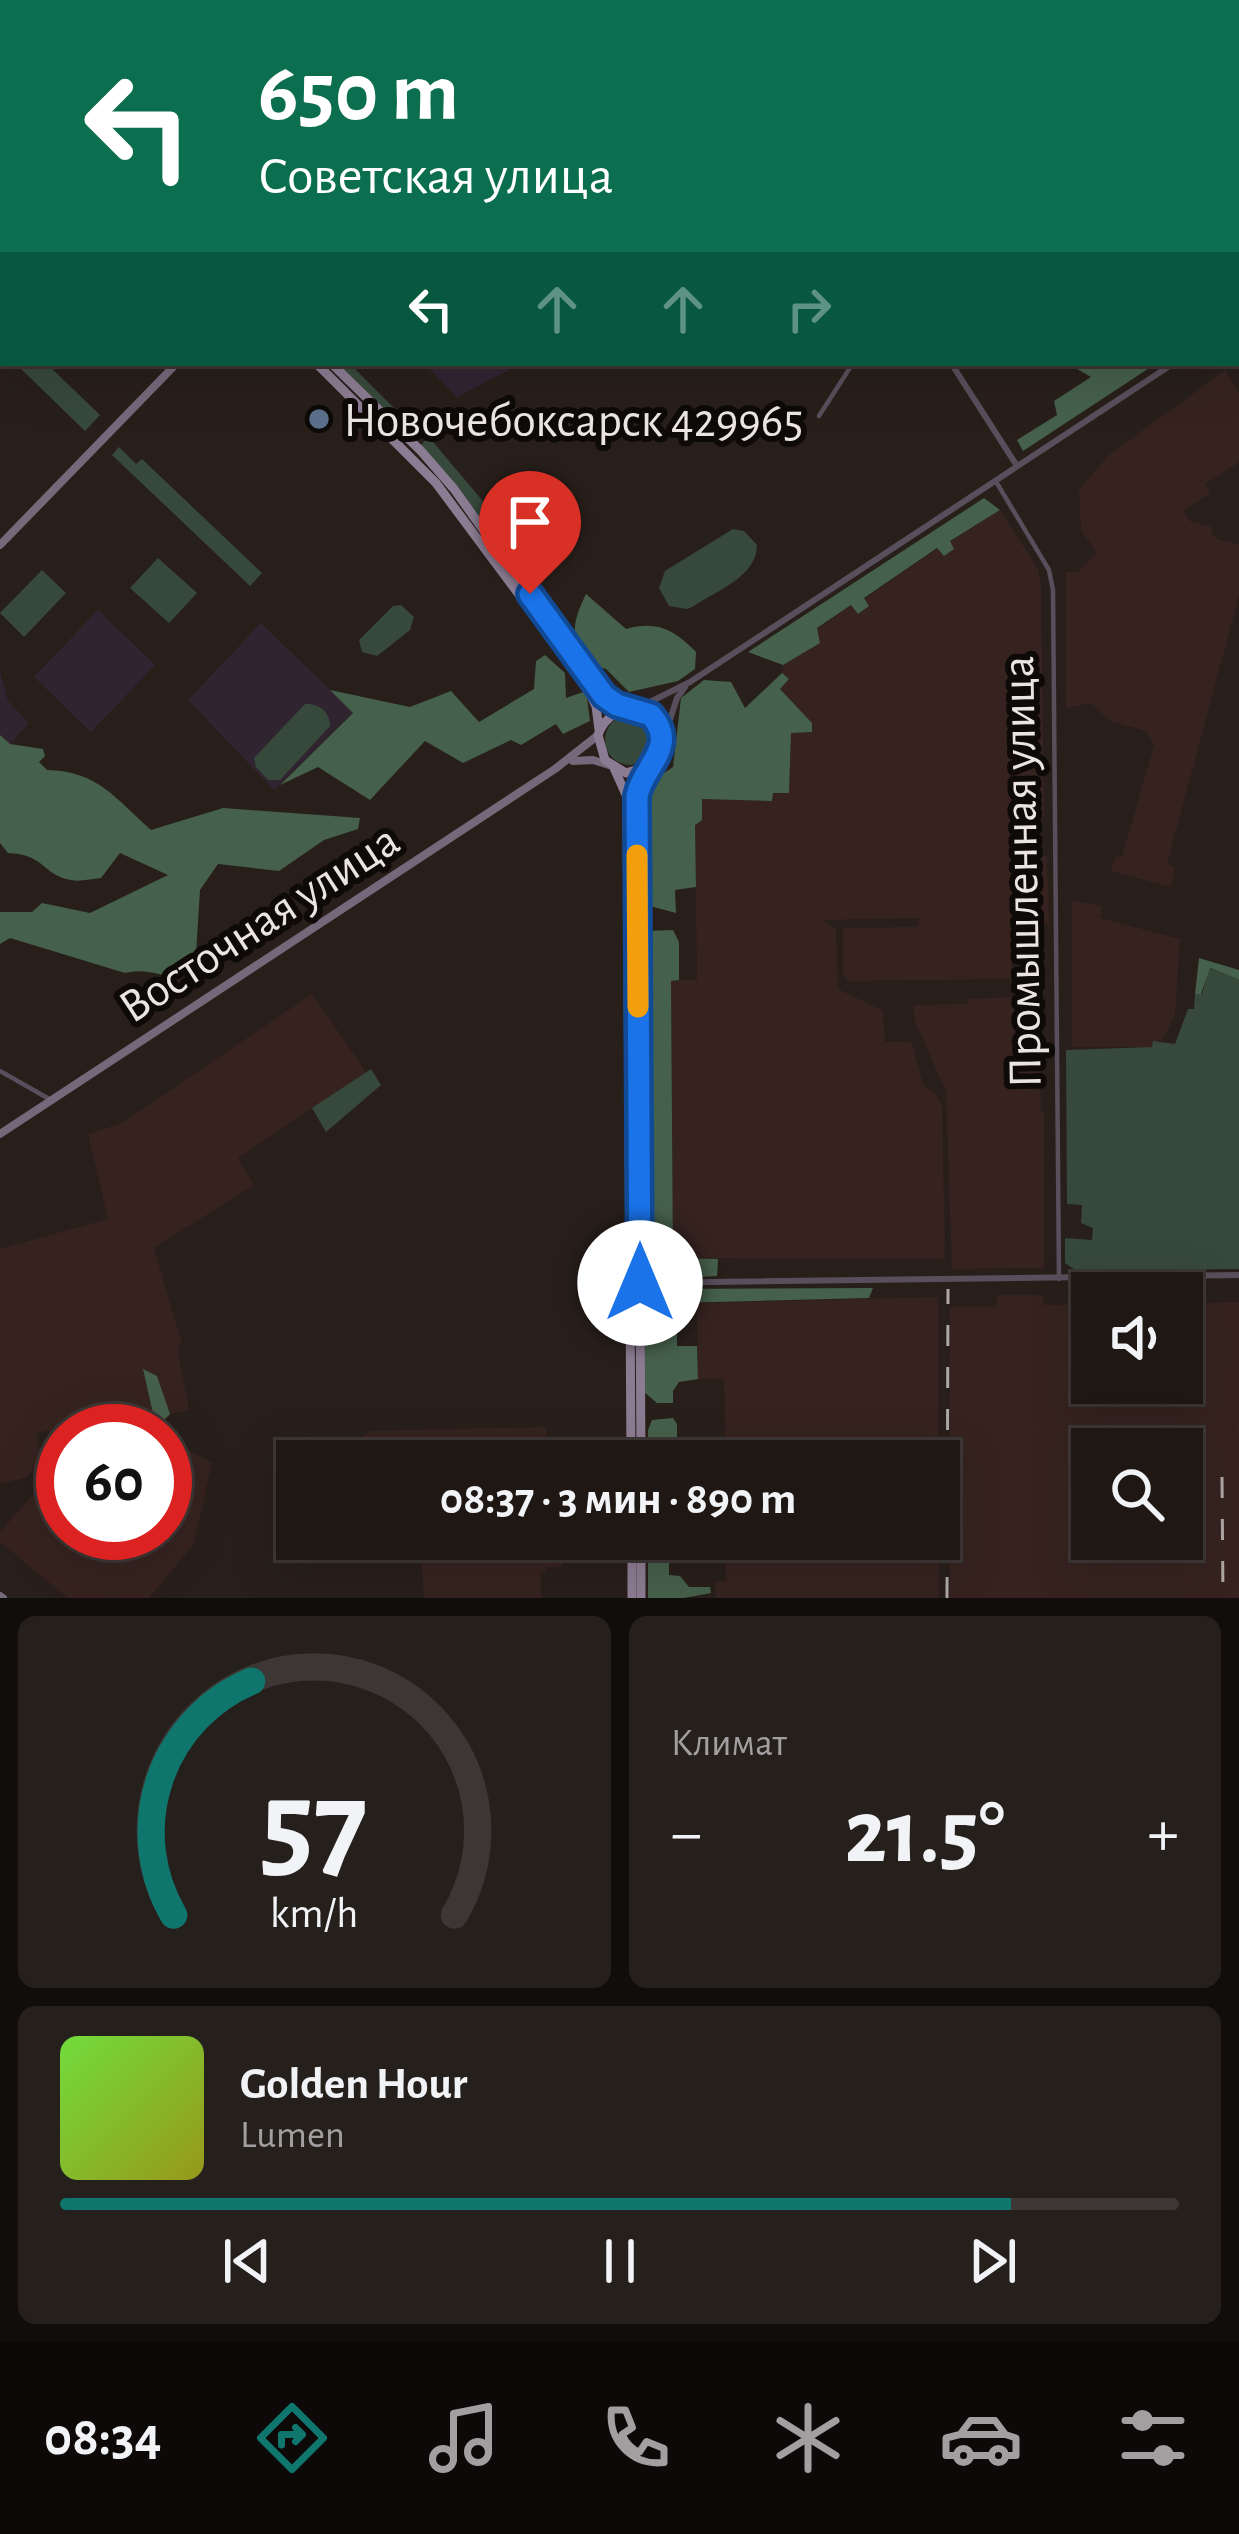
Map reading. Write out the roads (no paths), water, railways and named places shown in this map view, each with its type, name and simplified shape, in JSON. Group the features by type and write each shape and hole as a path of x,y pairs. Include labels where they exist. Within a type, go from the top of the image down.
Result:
{"main road":[{"path":"0,542 171,366"},
{"path":"319,366 436,482 564,648"},
{"path":"334,366 443,476 578,668 604,696 656,720 663,744 637,796 633,927 638,1440"},
{"path":"578,668 593,699 599,749 627,796 633,927"},
{"path":"599,732 610,715 632,708"},
{"name":"Восточная улица","path":"0,1134 555,769 589,746 599,732"},
{"name":"Восточная улица","path":"555,769 585,759 612,767"},
{"path":"612,767 632,773 652,765"},
{"path":"633,1440 640,1302 635,1283"},
{"path":"632,1560 632,1598"},
{"path":"641,1560 641,1598"}],"street":[{"path":"819,416 851,366"},
{"path":"953,366 1017,466"},
{"path":"632,708 651,705 691,682 1169,366"},
{"name":"Промышленная улица","path":"995,480 1049,570 1053,590 1059,1279"},
{"path":"663,744 677,698 691,682"},
{"path":"0,1071 51,1100"},
{"path":"635,1283 1239,1275"},
{"path":"640,1302 655,1283"}],"railway":[{"path":"947,1598 948,1289"},
{"path":"1222,1477 1223,1598"}],"place":[{"name":"Новочебоксарск 429965","path":"319,419"}]}
